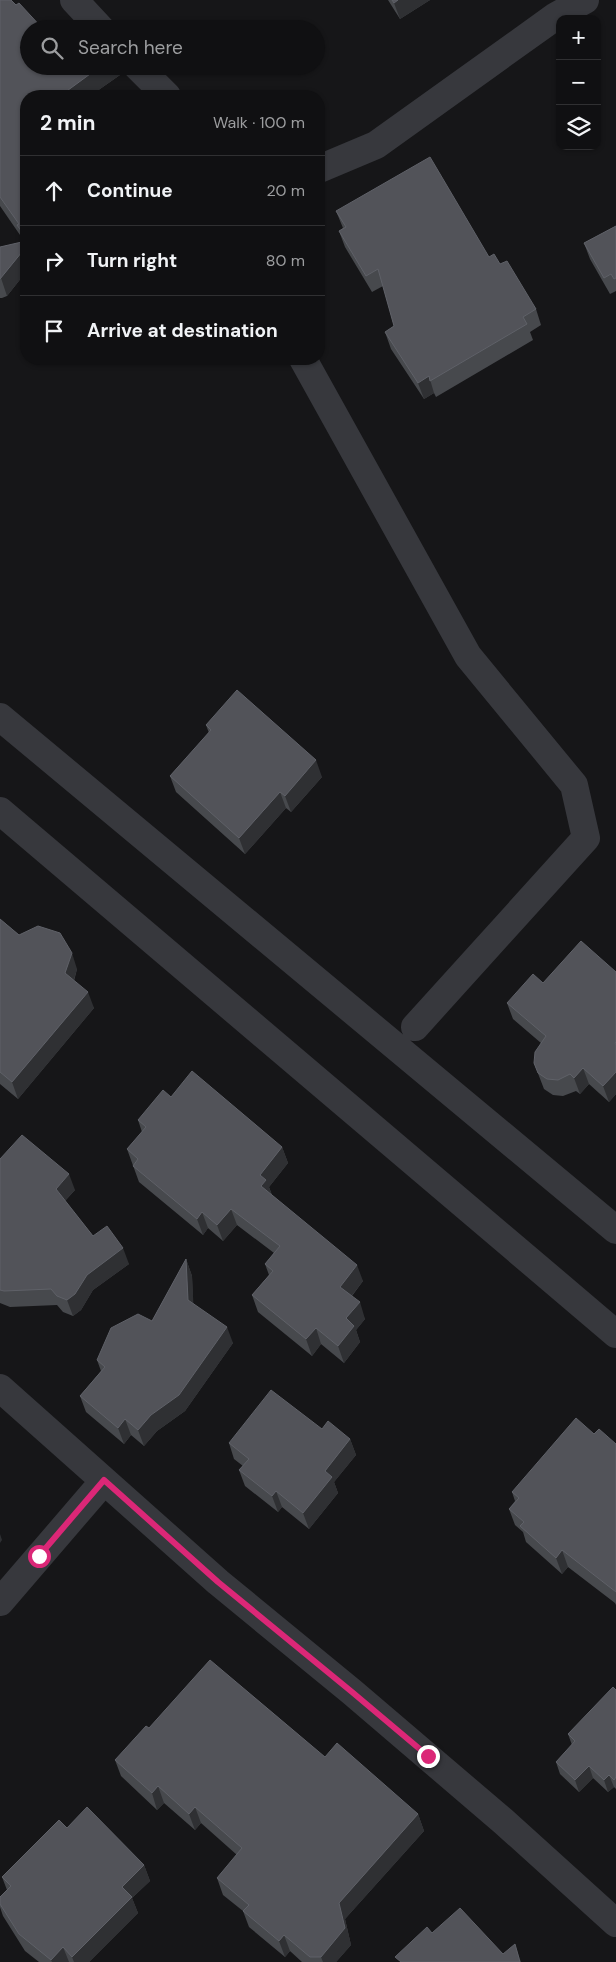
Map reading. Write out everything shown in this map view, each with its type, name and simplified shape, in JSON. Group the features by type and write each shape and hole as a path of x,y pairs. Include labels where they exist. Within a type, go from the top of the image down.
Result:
{"street":[{"path":"74,0 93,20"},
{"path":"325,166 376,145 556,16 585,0"},
{"path":"145,75 161,90"},
{"path":"306,365 468,656 574,785 586,838 415,1027"},
{"path":"0,716 616,1230"},
{"path":"0,811 616,1334"},
{"path":"0,1388 218,1582 352,1692 488,1808 616,1923"},
{"path":"0,1602 104,1480"}],"building":[{"path":"0,0 11,0 16,5 19,3 35,20 20,20 20,75 89,75 68,90 20,90 20,229 17,225 19,224 0,197"},
{"path":"430,157 489,257 494,254 500,264 507,261 536,309 523,317 527,324 430,381 429,376 418,383 385,332 394,326 378,269 366,276 339,231 346,227 336,211"},
{"path":"616,226 616,278 614,279 611,274 604,278 584,243"},
{"path":"20,242 20,254 0,279 0,247"},
{"path":"237,690 316,760 285,796 280,792 239,838 170,776 211,730 206,725"},
{"path":"0,919 19,935 38,926 60,933 72,953 65,973 88,992 12,1082 0,1072"},
{"path":"581,941 616,972 616,1072 603,1086 583,1068 574,1078 570,1074 558,1080 547,1079 538,1073 534,1063 535,1052 546,1036 507,1003 533,974 543,983"},
{"path":"192,1071 282,1147 260,1175 266,1180 261,1186 357,1265 340,1287 360,1302 346,1318 354,1326 338,1346 316,1328 306,1339 252,1295 273,1271 265,1264 280,1246 231,1209 217,1225 202,1212 197,1219 133,1166 138,1159 127,1149 146,1127 138,1120 163,1090 171,1097"},
{"path":"22,1135 69,1174 56,1189 93,1236 107,1226 123,1248 87,1275 75,1294 67,1300 57,1296 51,1289 0,1290 0,1159"},
{"path":"186,1259 188,1300 227,1327 179,1395 151,1415 138,1430 125,1419 118,1428 80,1396 105,1367 97,1360 111,1328 138,1314 152,1321"},
{"path":"271,1390 322,1429 328,1421 350,1439 325,1471 332,1477 303,1513 276,1491 272,1496 239,1470 249,1459 229,1443"},
{"path":"576,1418 594,1434 599,1429 616,1444 616,1592 562,1550 556,1558 520,1526 524,1522 509,1509 519,1498 512,1492"},
{"path":"210,1660 325,1757 337,1743 418,1814 339,1903 345,1928 321,1957 310,1957 284,1935 279,1941 243,1911 249,1905 217,1878 242,1848 195,1807 189,1814 158,1786 152,1793 115,1760 146,1726 149,1728"},
{"path":"613,1687 616,1690 616,1777 614,1780 609,1775 604,1780 589,1766 575,1780 556,1762 575,1741 568,1734"},
{"path":"87,1807 144,1865 122,1887 132,1897 72,1957 63,1947 51,1960 19,1934 0,1904 0,1897 11,1886 2,1877 59,1820 67,1828"},
{"path":"460,1908 503,1954 515,1944 520,1962 401,1962 395,1957 427,1927 432,1933"}],"route":[{"path":"39,1556 104,1480 218,1582 428,1756"}]}
